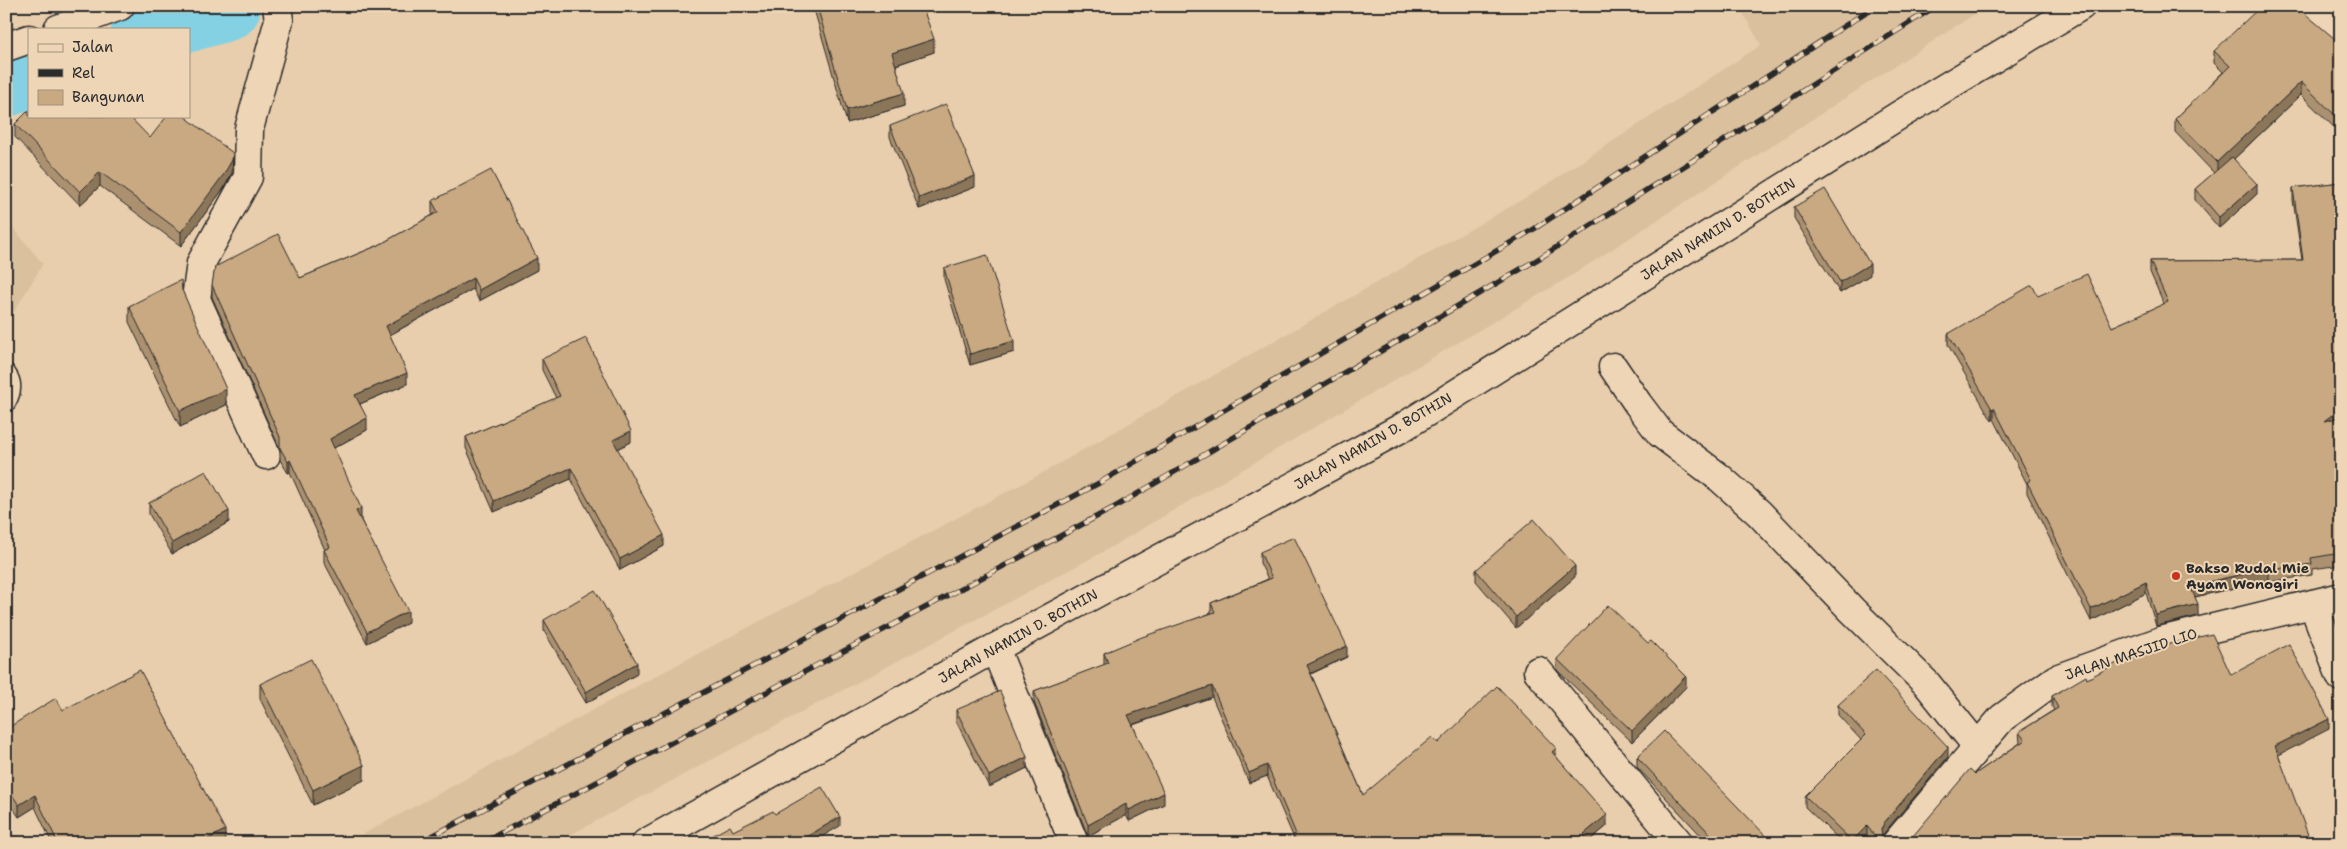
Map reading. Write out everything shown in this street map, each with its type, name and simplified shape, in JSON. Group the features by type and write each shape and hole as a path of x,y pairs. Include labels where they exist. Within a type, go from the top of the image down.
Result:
{"street":[{"path":"61,28 120,6"},
{"name":"JALAN NAMIN D. BOTHIN","path":"646,843 995,648 1403,427 1884,125 2080,6"},
{"path":"2308,6 2341,26"},
{"path":"266,454 196,299 200,263 248,177 249,129 278,13"},
{"path":"6,47 28,39"},
{"path":"1613,367 1660,433 1720,478 1759,513 1852,610 1928,684 1977,746"},
{"name":"JALAN MASJID LIO","path":"1896,843 2002,718 2056,679 2164,640 2341,597"},
{"path":"2313,604 2341,677"},
{"path":"995,648 1074,843"},
{"path":"1538,671 1679,843"}],"lane":[{"path":"6,374 10,380 11,389 6,402"}],"shaded area":[{"path":"1739,6 1987,6 1571,276 1101,553 555,843 347,843 682,662 1037,476 1527,197 1761,45"},
{"path":"6,219 43,264 6,325"}],"building":[{"path":"817,6 922,6 934,39 892,53 904,93 847,110"},
{"path":"2261,6 2296,6 2341,44 2341,121 2301,82 2217,162 2175,119 2230,66 2214,51"},
{"path":"946,104 975,176 919,198 890,126"},
{"path":"28,111 28,118 131,118 150,138 165,118 187,118 233,153 232,160 224,174 181,232 100,172 80,192 15,124"},
{"path":"2232,157 2257,184 2219,217 2195,189"},
{"path":"491,170 537,258 479,290 473,278 386,326 407,373 355,395 367,418 330,439 361,508 356,511 408,611 367,632 324,550 330,547 290,460 288,462 280,448 280,437 212,285 215,267 278,234 300,278 379,245 438,212 432,201"},
{"path":"2341,182 2341,408 2324,421 2341,417 2341,553 2311,558 2312,564 2269,570 2269,568 2190,586 2198,604 2156,615 2146,582 2091,609 2027,482 2031,480 1994,408 1992,409 1948,334 2032,285 2038,296 2087,274 2112,327 2168,302 2150,261 2303,260 2293,188"},
{"path":"1825,189 1870,264 1840,282 1794,207"},
{"path":"987,255 1014,341 970,354 944,268"},
{"path":"181,280 182,290 226,389 180,411 129,306"},
{"path":"586,338 631,431 613,440 664,535 620,559 571,468 494,501 466,437 560,396 542,359"},
{"path":"206,471 229,511 172,543 149,503"},
{"path":"1534,519 1575,566 1516,617 1476,570"},
{"path":"1294,537 1347,646 1307,665 1363,795 1432,737 1438,743 1497,686 1556,748 1552,752 1607,815 1584,834 1591,843 1297,843 1293,835 1296,834 1267,765 1249,773 1212,686 1128,715 1164,793 1129,810 1126,804 1088,825 1034,691 1108,663 1104,653 1142,637 1215,612 1211,603 1272,578 1260,552"},
{"path":"595,590 637,663 586,692 544,620"},
{"path":"1608,605 1648,643 1651,641 1686,676 1632,731 1557,659"},
{"path":"2212,634 2231,675 2289,644 2329,719 2275,746 2311,843 1907,843 1970,769 1975,774 2025,740 2019,732 2058,708 2052,696 2086,676 2087,679 2119,662 2169,644"},
{"path":"311,659 364,765 313,790 260,684"},
{"path":"140,670 225,830 200,843 58,843 35,795 19,805 6,786 6,729 56,698 63,710"},
{"path":"1876,670 1948,747 1884,823 1881,830 1885,843 1880,843 1867,826 1852,841 1805,796 1866,735 1838,705"},
{"path":"1000,691 1027,757 989,776 956,710"},
{"path":"1664,731 1773,843 1711,843 1716,840 1637,757"},
{"path":"822,787 840,817 796,843 699,843 730,826 733,831 773,811 775,814"}],"waterway":[{"path":"149,28 226,6"},
{"path":"6,82 28,72"}],"railway":[{"path":"419,843 1099,483 1534,229 1875,6"},
{"path":"482,843 1113,508 1538,259 1936,6"}],"place":[{"name":"Bakso Rudal Mie Ayam Wonogiri","path":"2176,576"}]}
